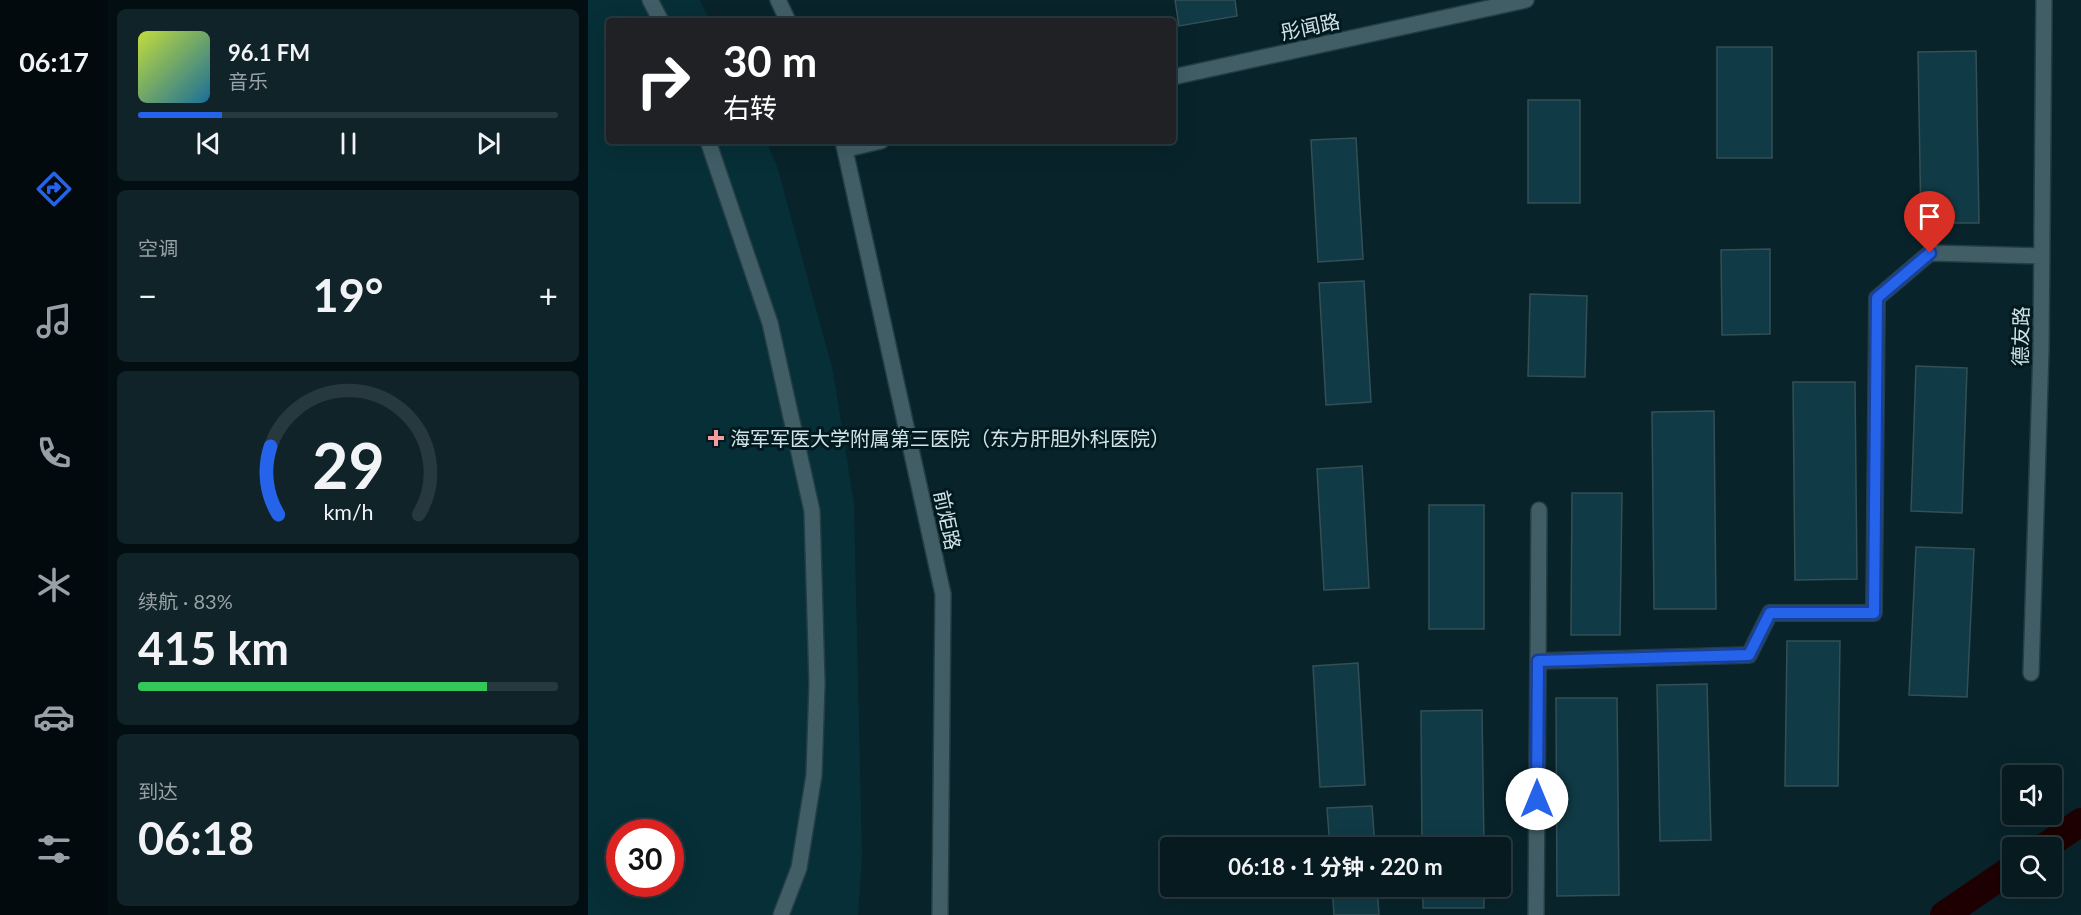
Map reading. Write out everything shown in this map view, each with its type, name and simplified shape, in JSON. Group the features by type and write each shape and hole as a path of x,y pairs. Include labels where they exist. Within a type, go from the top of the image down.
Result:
{"street":[{"path":"650,0 659,18"},
{"path":"778,0 787,18"},
{"name":"彤闻路","path":"1176,76 1526,0"},
{"name":"德友路","path":"2031,673 2042,256 2044,0"},
{"path":"709,144 771,323 812,511 817,683 814,775 799,868 781,915"},
{"name":"前炬路","path":"845,145 943,594 940,915"},
{"path":"1538,661 1749,655 1770,613 1874,613 1877,298 1930,253 2042,256"},
{"path":"1536,914 1539,510"}],"shaded area":[{"name":"海军军医大学附属第三医院（东方肝胆外科医院）","path":"588,0 700,0 709,18 606,18 606,144 767,144 777,166 833,371 854,504 862,857 858,915 588,915"}],"building":[{"path":"1175,0 1235,0 1237,16 1179,26"},
{"path":"1717,47 1772,47 1772,158 1717,158"},
{"path":"1976,51 1979,223 1921,223 1918,52"},
{"path":"1528,100 1580,100 1580,203 1528,203"},
{"path":"1356,138 1363,259 1318,262 1311,140"},
{"path":"1770,249 1770,334 1722,335 1721,250"},
{"path":"1364,281 1371,402 1326,405 1319,283"},
{"path":"1530,294 1587,296 1585,377 1528,376"},
{"path":"1916,366 1967,368 1962,513 1911,511"},
{"path":"1793,382 1855,382 1857,579 1795,580"},
{"path":"1714,411 1716,609 1654,609 1652,412"},
{"path":"1362,466 1369,588 1324,590 1317,469"},
{"path":"1572,493 1622,493 1620,635 1571,635"},
{"path":"1429,505 1484,505 1484,629 1429,629"},
{"path":"1916,547 1974,549 1967,697 1909,695"},
{"path":"1787,641 1840,641 1838,786 1785,786"},
{"path":"1358,663 1365,785 1320,787 1313,666"},
{"path":"1707,684 1711,840 1660,841 1657,685"},
{"path":"1556,698 1617,698 1619,895 1557,896"},
{"path":"1482,710 1484,837 1422,837 1421,711"},
{"path":"1372,806 1374,837 1329,837 1327,808"},
{"path":"1333,897 1378,897 1379,915 1334,915"},
{"path":"1423,897 1484,897 1484,908 1423,908"}],"waterway":[{"path":"2059,837 2081,822"},
{"path":"1944,915 2002,875"}],"place":[{"name":"海军军医大学附属第三医院（东方肝胆外科医院）","path":"716,438"}],"route":[{"path":"1537,799 1538,661 1749,655 1770,613 1874,613 1877,298 1930,253"}]}
